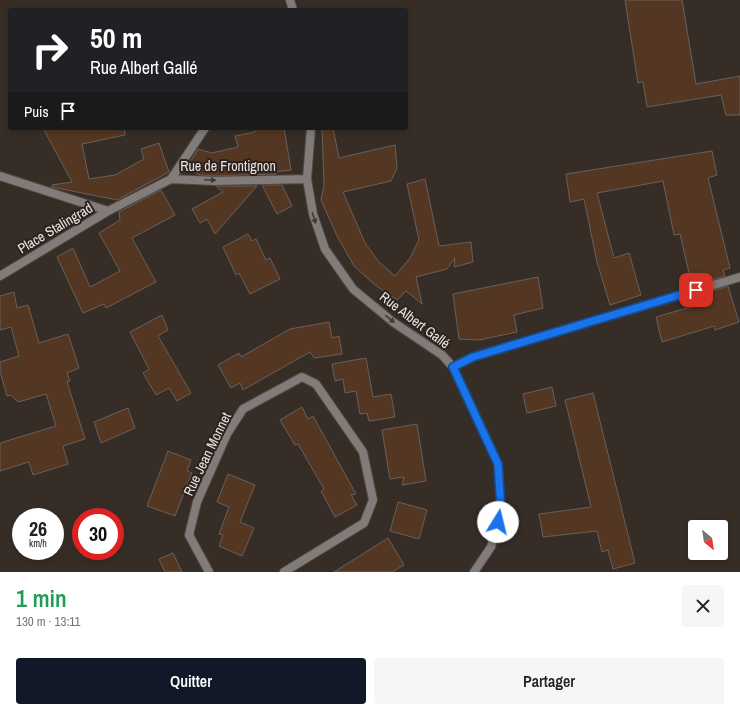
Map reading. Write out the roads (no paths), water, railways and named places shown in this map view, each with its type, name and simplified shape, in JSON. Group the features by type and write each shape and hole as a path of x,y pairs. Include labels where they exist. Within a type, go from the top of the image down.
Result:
{"street":[{"path":"171,179 204,130"},
{"name":"Rue Albert Gallé","path":"312,130 307,180 313,214 325,249 353,289 393,322 442,355 453,367 473,357 740,277"},
{"name":"Place Stalingrad","path":"0,176 108,212"},
{"name":"Rue de Frontignon","path":"108,212 171,179 215,181 307,180"},
{"name":"Place Stalingrad","path":"0,276 108,212"},
{"path":"453,367 498,464 501,509 491,548 474,572"},
{"name":"Rue Jean Monnet","path":"209,572 189,535 197,502 227,434 244,409 302,377 316,384 362,452 373,500 364,523 284,572"}]}
